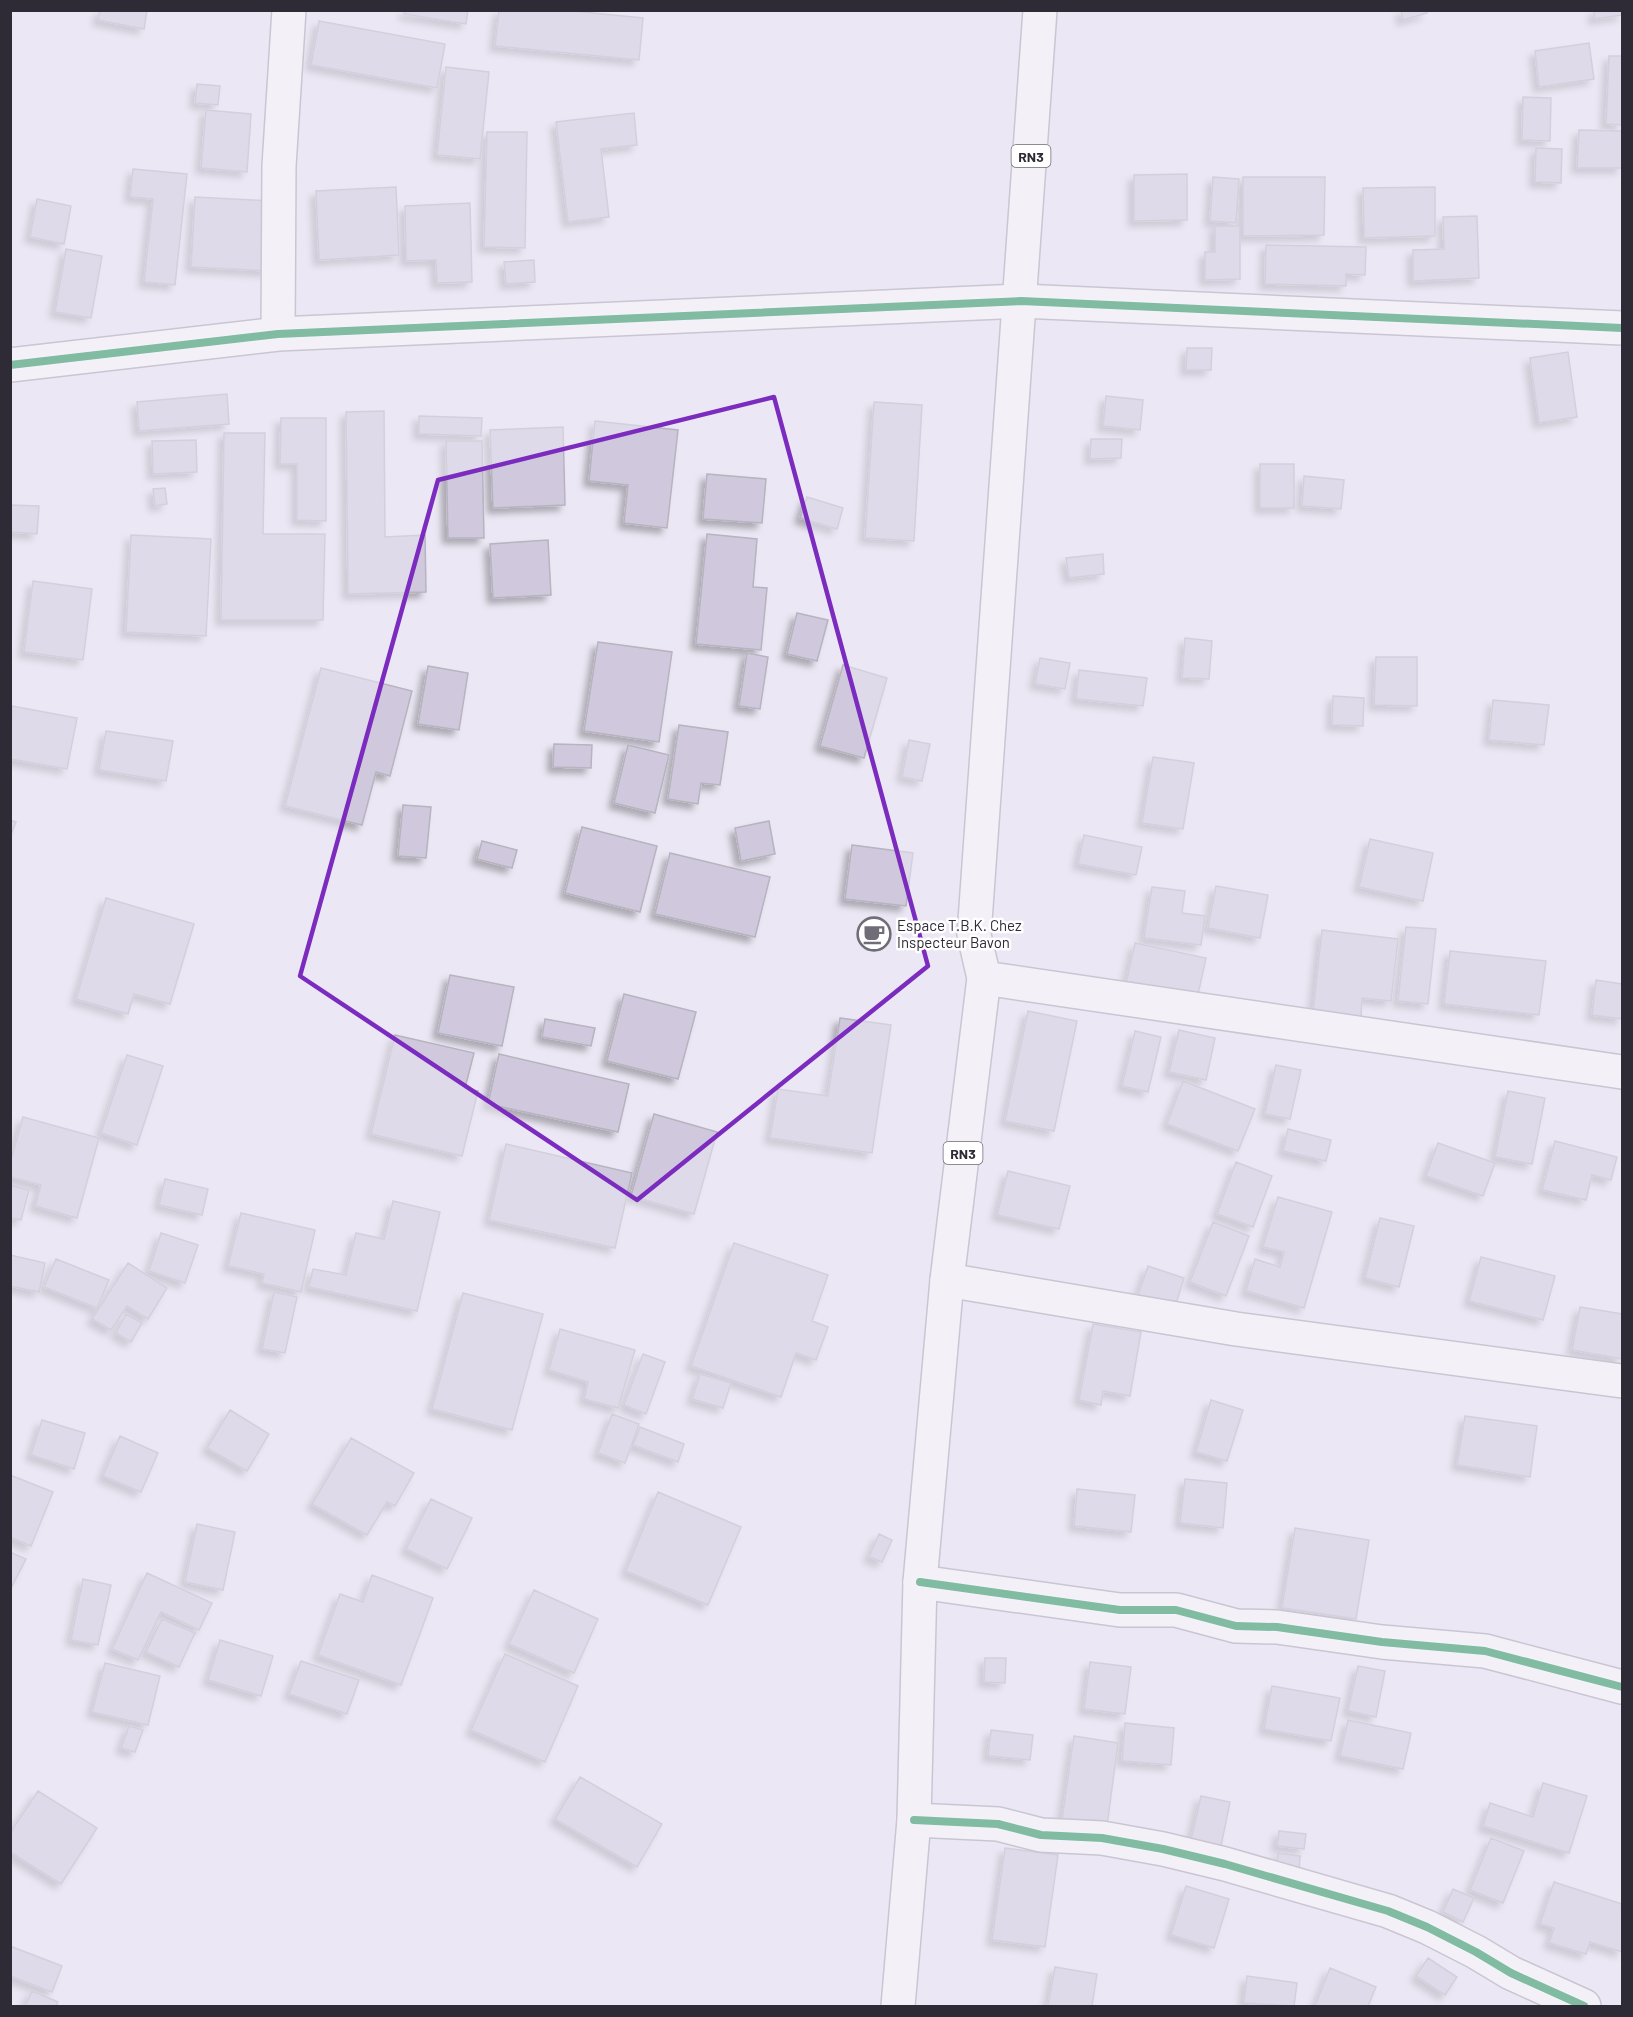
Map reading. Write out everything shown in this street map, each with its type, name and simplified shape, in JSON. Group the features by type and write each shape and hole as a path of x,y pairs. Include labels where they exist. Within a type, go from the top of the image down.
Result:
{"main road":[{"path":"278,334 280,155 289,10"},
{"name":"RN3","path":"898,2007 914,1820 920,1582 947,1280 984,978 974,936 1040,10"},
{"path":"10,365 278,334 1021,301 1623,328"},
{"path":"984,978 1623,1072"},
{"path":"947,1280 1236,1329 1623,1381"},
{"path":"920,1582 1120,1610 1176,1610 1236,1626 1277,1627 1382,1642 1485,1651 1623,1687"},
{"path":"914,1820 998,1824 1041,1835 1102,1838 1225,1864 1388,1911 1427,1927 1476,1952 1510,1973 1584,2007"}],"highlighted area":[{"path":"774,397 928,966 637,1200 300,976 438,480"}],"building":[{"path":"100,10 147,10 144,29 98,20"},
{"path":"405,10 468,10 466,24 404,14"},
{"path":"499,10 563,10 643,18 639,60 495,46"},
{"path":"1401,10 1426,10 1427,13 1403,20"},
{"path":"1594,10 1622,10 1622,15 1594,19"},
{"path":"319,21 445,44 437,88 311,65"},
{"path":"1589,43 1594,79 1539,87 1535,51"},
{"path":"1609,56 1622,56 1622,125 1606,124"},
{"path":"446,67 489,72 480,159 437,155"},
{"path":"197,84 220,86 218,105 195,103"},
{"path":"1523,97 1551,98 1550,141 1522,140"},
{"path":"206,110 251,114 247,172 201,168"},
{"path":"634,113 637,145 601,149 609,217 568,222 556,122"},
{"path":"1579,130 1622,131 1622,168 1577,168"},
{"path":"487,132 527,132 525,248 484,247"},
{"path":"1536,148 1562,149 1561,183 1535,182"},
{"path":"133,169 187,174 175,285 144,282 153,199 130,197"},
{"path":"1187,174 1187,220 1134,221 1134,175"},
{"path":"1213,177 1239,179 1236,223 1210,221"},
{"path":"1243,177 1325,177 1324,235 1243,236"},
{"path":"396,187 399,255 319,260 316,191"},
{"path":"1435,187 1435,236 1364,238 1363,188"},
{"path":"195,197 273,201 269,271 191,267"},
{"path":"37,199 71,206 64,244 30,237"},
{"path":"470,203 472,282 437,283 436,260 406,261 405,206"},
{"path":"1477,216 1479,278 1413,281 1413,250 1444,249 1443,217"},
{"path":"1215,226 1240,226 1240,279 1205,280 1205,252 1215,252"},
{"path":"1266,245 1366,247 1365,275 1346,274 1346,286 1265,284"},
{"path":"66,249 102,256 91,318 55,312"},
{"path":"534,260 535,282 506,284 504,262"},
{"path":"1187,348 1212,348 1211,370 1186,370"},
{"path":"1568,352 1577,417 1539,423 1530,358"},
{"path":"227,394 229,424 139,431 137,402"},
{"path":"1106,396 1143,400 1140,430 1103,426"},
{"path":"874,402 922,405 914,541 865,538"},
{"path":"384,411 385,537 425,535 426,592 348,594 346,412"},
{"path":"419,416 482,418 481,436 419,434"},
{"path":"281,418 326,418 326,521 297,520 297,464 280,464"},
{"path":"595,421 678,430 667,528 624,523 628,485 589,481"},
{"path":"563,427 565,505 493,508 490,430"},
{"path":"224,433 265,433 263,534 325,534 323,620 221,620"},
{"path":"1091,439 1122,439 1121,458 1090,459"},
{"path":"196,440 197,472 153,474 152,441"},
{"path":"446,441 482,441 484,538 448,538"},
{"path":"1260,464 1294,464 1294,508 1260,508"},
{"path":"707,474 766,479 762,523 703,519"},
{"path":"1304,476 1344,480 1341,509 1302,506"},
{"path":"165,488 167,504 155,506 153,489"},
{"path":"807,497 843,508 837,529 800,518"},
{"path":"10,505 39,506 37,534 10,532"},
{"path":"707,534 757,539 753,587 767,588 761,650 696,644"},
{"path":"131,535 211,539 206,636 126,632"},
{"path":"548,540 551,595 493,598 490,544"},
{"path":"1103,554 1104,574 1069,578 1066,558"},
{"path":"33,581 92,589 83,660 24,652"},
{"path":"797,613 828,620 817,661 787,654"},
{"path":"1185,638 1212,641 1209,679 1182,678"},
{"path":"598,642 672,652 659,742 584,731"},
{"path":"747,653 768,657 760,709 739,706"},
{"path":"1376,657 1417,657 1417,706 1374,705"},
{"path":"1040,658 1070,663 1065,689 1035,684"},
{"path":"843,665 887,678 864,758 820,746"},
{"path":"428,666 468,673 459,730 418,724"},
{"path":"321,668 412,691 390,776 376,772 362,825 285,806"},
{"path":"1079,670 1147,678 1143,706 1076,699"},
{"path":"1333,696 1364,698 1363,726 1332,725"},
{"path":"1493,700 1549,705 1544,745 1489,740"},
{"path":"12,706 77,718 67,769 10,759"},
{"path":"679,725 728,732 720,785 701,783 698,804 668,799"},
{"path":"106,731 173,741 166,781 99,770"},
{"path":"909,740 930,744 922,781 902,777"},
{"path":"554,744 592,745 591,768 553,767"},
{"path":"628,745 669,755 655,813 614,803"},
{"path":"1153,757 1194,763 1183,829 1142,823"},
{"path":"403,805 431,807 426,858 398,856"},
{"path":"10,820 16,822 10,837"},
{"path":"769,821 775,854 741,861 735,828"},
{"path":"582,827 657,846 640,912 565,893"},
{"path":"1084,835 1142,847 1136,875 1078,864"},
{"path":"1370,839 1433,853 1423,901 1359,887"},
{"path":"482,841 517,850 512,868 477,859"},
{"path":"852,845 913,853 906,906 845,899"},
{"path":"670,853 770,877 755,937 655,914"},
{"path":"1216,886 1268,895 1260,938 1208,928"},
{"path":"1152,887 1185,891 1182,913 1205,916 1201,945 1144,938"},
{"path":"106,898 194,924 170,1004 134,994 128,1014 76,999"},
{"path":"1406,927 1436,929 1428,1004 1398,1001"},
{"path":"1322,930 1398,939 1391,1001 1362,998 1361,1017 1313,1012"},
{"path":"1135,943 1206,958 1197,999 1126,984"},
{"path":"1450,951 1546,961 1539,1015 1444,1004"},
{"path":"450,975 514,987 502,1046 438,1033"},
{"path":"1596,980 1622,984 1622,1019 1592,1015"},
{"path":"624,994 696,1012 678,1079 607,1061"},
{"path":"1028,1011 1077,1021 1054,1131 1005,1121"},
{"path":"840,1018 891,1025 872,1153 770,1138 778,1089 828,1096"},
{"path":"545,1019 595,1028 591,1046 542,1037"},
{"path":"1179,1030 1215,1038 1206,1080 1169,1072"},
{"path":"1135,1031 1161,1037 1148,1092 1122,1086"},
{"path":"395,1035 474,1053 465,1088 478,1091 462,1156 371,1134"},
{"path":"499,1054 629,1084 618,1132 488,1104"},
{"path":"127,1055 163,1066 137,1145 101,1133"},
{"path":"1276,1065 1301,1070 1290,1119 1265,1114"},
{"path":"1183,1081 1255,1109 1238,1151 1167,1124"},
{"path":"1508,1091 1545,1098 1532,1164 1495,1157"},
{"path":"654,1114 717,1132 694,1214 631,1196"},
{"path":"23,1117 99,1138 77,1218 35,1206 41,1185 10,1177 10,1163"},
{"path":"1288,1129 1331,1140 1326,1161 1283,1151"},
{"path":"1555,1141 1617,1157 1611,1180 1592,1175 1586,1200 1542,1190"},
{"path":"1438,1143 1495,1163 1483,1196 1426,1176"},
{"path":"506,1144 632,1173 615,1248 489,1220"},
{"path":"1236,1162 1272,1176 1253,1227 1217,1214"},
{"path":"1008,1171 1070,1186 1059,1229 997,1215"},
{"path":"165,1179 208,1189 202,1215 159,1205"},
{"path":"10,1185 29,1190 21,1220 10,1218"},
{"path":"1278,1197 1332,1212 1304,1308 1246,1291 1255,1259 1280,1267 1284,1252 1263,1247"},
{"path":"393,1201 440,1212 417,1311 309,1287 313,1269 346,1275 356,1233 384,1239"},
{"path":"241,1213 315,1230 301,1292 262,1283 264,1274 228,1266"},
{"path":"1380,1218 1414,1226 1399,1287 1365,1278"},
{"path":"1213,1222 1249,1236 1226,1296 1190,1282"},
{"path":"161,1233 198,1245 185,1283 149,1271"},
{"path":"734,1243 828,1275 812,1321 828,1327 816,1360 796,1353 781,1397 691,1366"},
{"path":"10,1255 45,1263 39,1292 10,1286"},
{"path":"1481,1257 1555,1276 1543,1320 1469,1301"},
{"path":"56,1259 109,1280 97,1308 44,1287"},
{"path":"128,1263 167,1288 148,1319 127,1306 111,1330 92,1319"},
{"path":"1148,1266 1184,1278 1174,1310 1137,1298"},
{"path":"274,1292 297,1297 285,1353 262,1349"},
{"path":"463,1293 543,1314 512,1430 432,1409"},
{"path":"1580,1307 1622,1314 1622,1359 1572,1350"},
{"path":"126,1314 142,1323 131,1342 116,1333"},
{"path":"1093,1324 1141,1332 1130,1396 1103,1391 1101,1405 1079,1400"},
{"path":"560,1329 635,1350 618,1408 584,1399 588,1382 549,1370"},
{"path":"643,1354 665,1362 646,1414 624,1405"},
{"path":"700,1374 731,1383 723,1408 692,1399"},
{"path":"1211,1400 1243,1410 1227,1461 1196,1452"},
{"path":"230,1410 269,1434 247,1471 207,1448"},
{"path":"612,1414 639,1424 625,1463 598,1453"},
{"path":"1465,1416 1537,1426 1530,1477 1457,1465"},
{"path":"42,1420 85,1433 74,1469 31,1455"},
{"path":"640,1427 684,1444 678,1462 633,1445"},
{"path":"120,1436 158,1453 141,1492 103,1476"},
{"path":"351,1438 414,1473 395,1506 387,1502 367,1535 312,1504"},
{"path":"10,1475 53,1492 31,1546 10,1537"},
{"path":"1185,1479 1227,1483 1223,1528 1180,1523"},
{"path":"1077,1489 1135,1495 1131,1532 1074,1526"},
{"path":"658,1492 741,1527 708,1605 626,1571"},
{"path":"431,1499 472,1518 447,1569 406,1549"},
{"path":"197,1524 235,1532 223,1590 185,1582"},
{"path":"1295,1528 1369,1540 1356,1619 1282,1608"},
{"path":"879,1534 892,1540 882,1562 869,1557"},
{"path":"10,1552 26,1559 10,1590"},
{"path":"147,1573 212,1603 199,1630 161,1612 138,1660 112,1649"},
{"path":"372,1575 433,1598 401,1685 318,1655 340,1594 363,1602"},
{"path":"83,1579 111,1585 98,1645 71,1640"},
{"path":"534,1590 598,1619 574,1673 509,1644"},
{"path":"162,1619 195,1633 179,1667 146,1652"},
{"path":"220,1640 273,1656 261,1696 208,1680"},
{"path":"505,1654 578,1686 545,1762 471,1730"},
{"path":"985,1658 1006,1658 1005,1683 984,1682"},
{"path":"301,1661 359,1680 347,1714 289,1694"},
{"path":"1090,1662 1131,1667 1125,1714 1084,1709"},
{"path":"105,1663 160,1676 148,1725 92,1712"},
{"path":"1358,1666 1385,1671 1376,1717 1348,1711"},
{"path":"1272,1686 1340,1698 1331,1741 1264,1729"},
{"path":"1348,1720 1411,1733 1403,1769 1340,1756"},
{"path":"1125,1723 1174,1728 1171,1765 1122,1761"},
{"path":"129,1726 143,1730 135,1752 121,1748"},
{"path":"991,1730 1033,1735 1030,1760 988,1756"},
{"path":"1074,1736 1118,1743 1107,1826 1062,1820"},
{"path":"580,1777 662,1824 637,1867 555,1819"},
{"path":"1543,1783 1587,1796 1569,1853 1483,1826 1490,1803 1533,1817"},
{"path":"38,1791 97,1828 61,1884 10,1852 10,1833"},
{"path":"1201,1796 1230,1802 1221,1846 1191,1840"},
{"path":"1279,1831 1306,1834 1304,1849 1277,1846"},
{"path":"1491,1838 1524,1851 1503,1903 1470,1890"},
{"path":"1005,1848 1058,1855 1045,1947 992,1940"},
{"path":"1278,1853 1300,1856 1299,1874 1276,1872"},
{"path":"1554,1882 1622,1904 1622,1952 1590,1942 1586,1954 1549,1943 1554,1928 1540,1924"},
{"path":"1186,1886 1229,1899 1214,1948 1171,1935"},
{"path":"1453,1889 1474,1898 1463,1922 1443,1912"},
{"path":"10,1946 62,1966 52,1992 10,1976"},
{"path":"1428,1958 1457,1977 1445,1995 1416,1976"},
{"path":"1055,1967 1097,1974 1092,2006 1048,2006"},
{"path":"1330,1968 1376,1987 1368,2006 1315,2006"},
{"path":"1247,1976 1297,1983 1294,2006 1244,2003"},
{"path":"32,1991 58,2002 56,2006 25,2006"}],"cycle path":[{"path":"10,365 278,334 1021,301 1622,328"},
{"path":"920,1582 1120,1610 1176,1610 1236,1626 1277,1627 1382,1642 1485,1651 1622,1687"},
{"path":"914,1820 998,1824 1041,1835 1102,1838 1163,1849 1225,1864 1388,1911 1427,1927 1511,1973 1584,2006"}],"place":[{"name":"Espace T.B.K. Chez Inspecteur Bavon","path":"874,934"}]}
